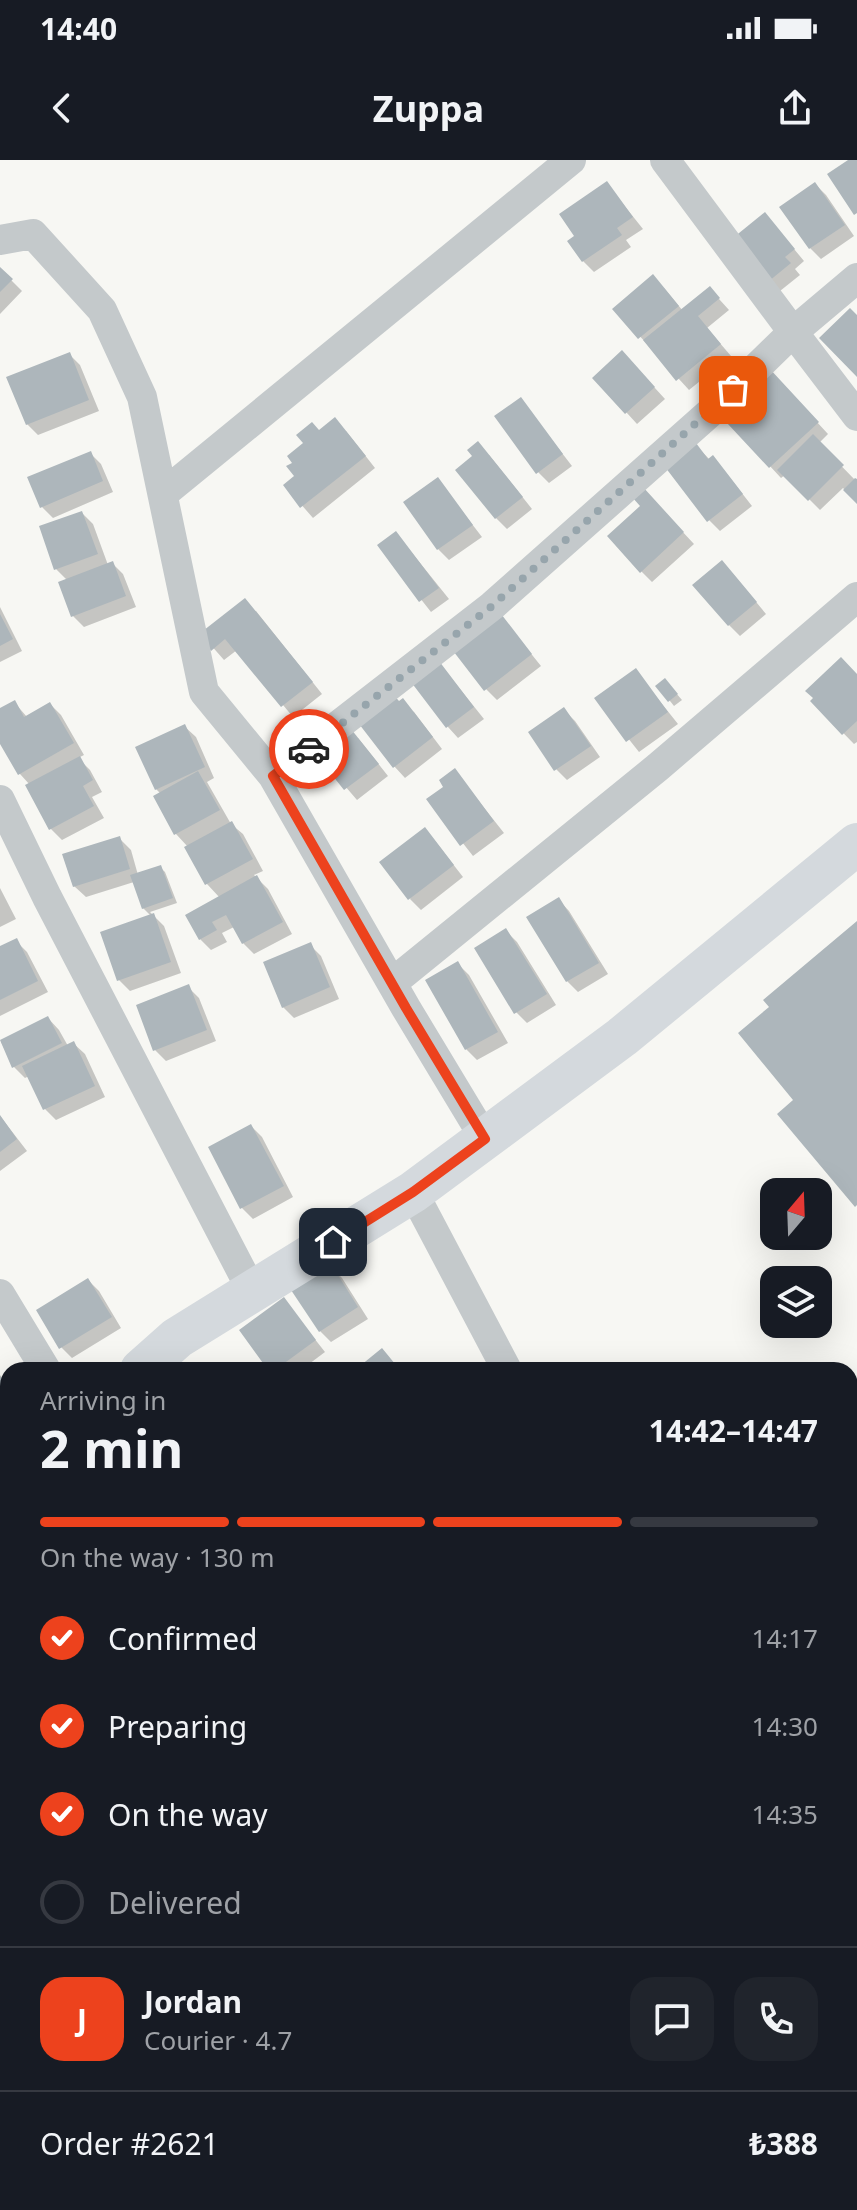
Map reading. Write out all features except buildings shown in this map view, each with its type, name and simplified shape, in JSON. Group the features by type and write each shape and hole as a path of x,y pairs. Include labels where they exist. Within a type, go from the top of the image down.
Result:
{"street":[{"path":"163,494 571,160"},
{"path":"665,160 857,416"},
{"path":"0,240 33,234 102,310 142,397 204,692 273,776 485,1139"},
{"path":"273,776 492,606 713,410 793,332 857,278"},
{"path":"392,983 658,767 857,597"},
{"path":"0,800 47,897 252,1291"},
{"path":"150,1362 177,1338 413,1192 622,1037 857,844"},
{"path":"413,1192 496,1362"},
{"path":"0,1294 41,1362"}],"way so far":[{"path":"309,749 492,606 733,390"}],"route":[{"path":"309,749 273,776 485,1139 413,1192 333,1242"}]}
